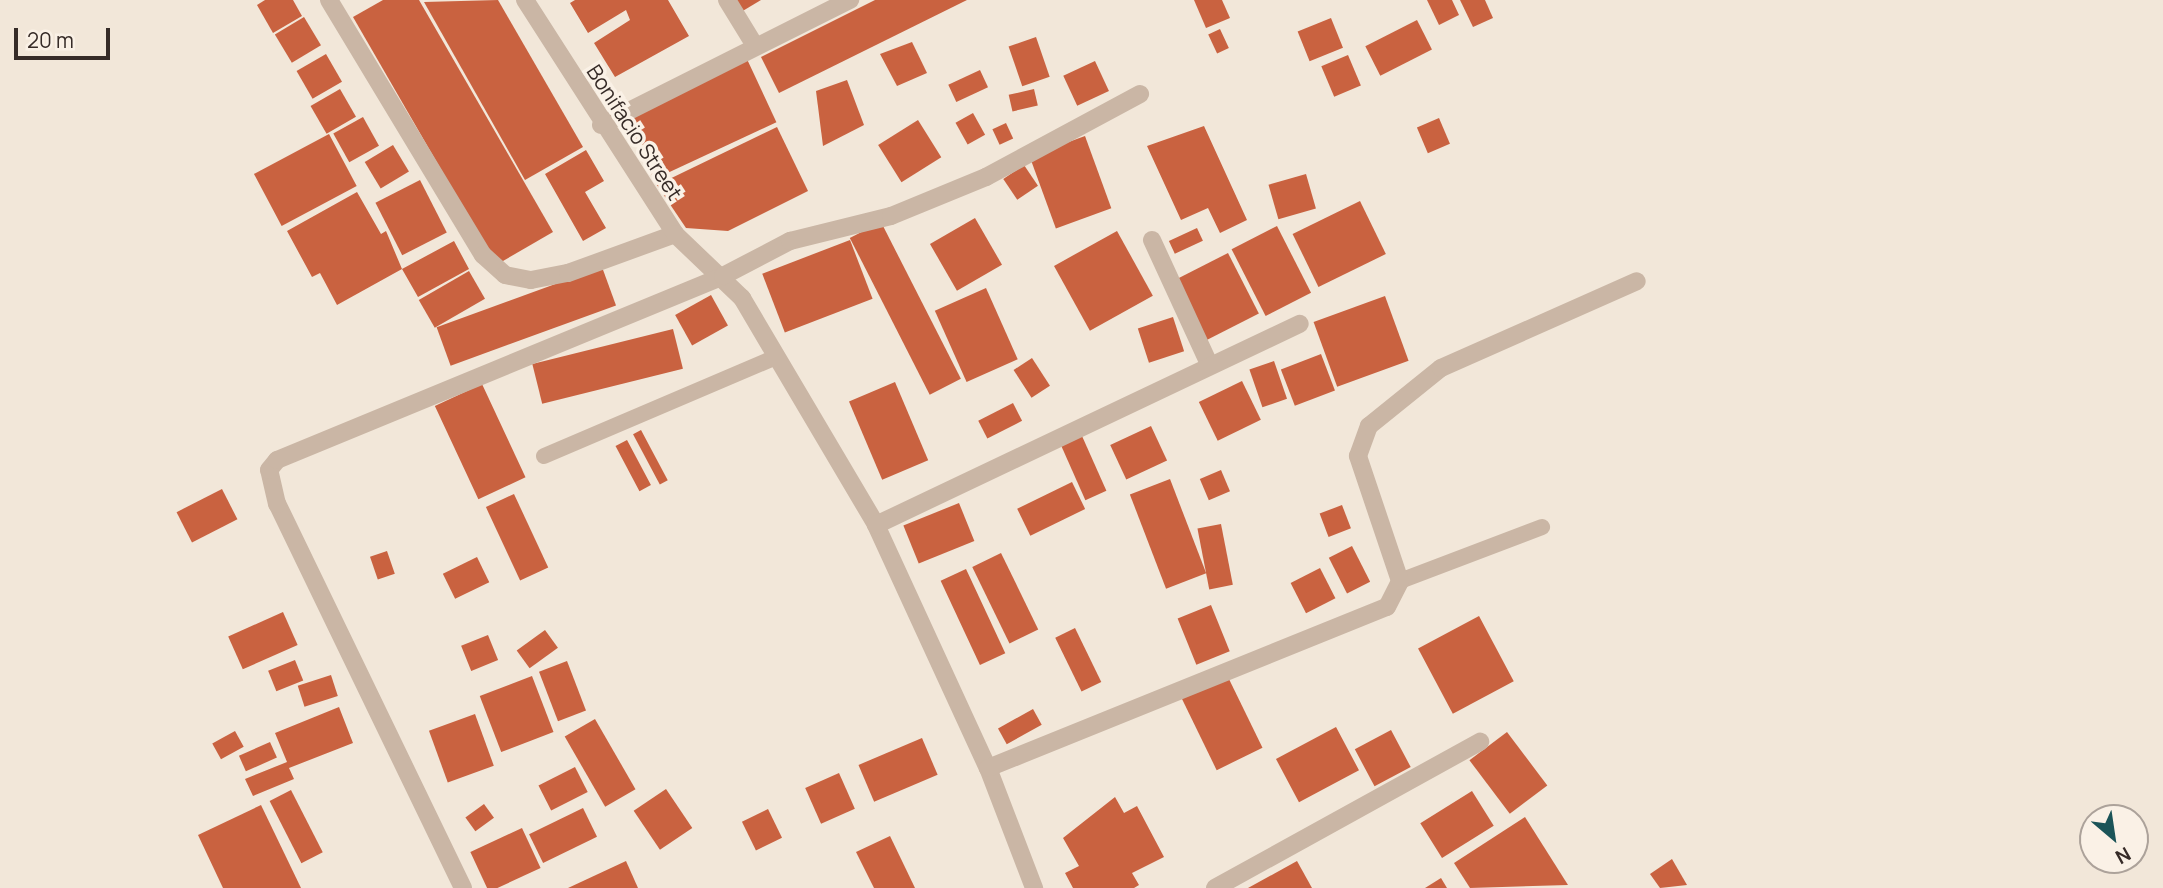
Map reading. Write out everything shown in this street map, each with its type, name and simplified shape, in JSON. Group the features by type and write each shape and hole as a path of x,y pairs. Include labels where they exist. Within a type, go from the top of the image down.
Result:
{"street":[{"path":"329,0 483,255 505,275 531,280 568,273 675,234"},
{"name":"Bonifacio Street","path":"525,0 601,125 675,234 723,276 776,357 876,525 988,768 1034,888"},
{"path":"727,0 754,44"},
{"path":"601,125 754,44 850,0"},
{"path":"463,888 277,504 270,470 296,449 723,276 822,229 891,216 986,177 1140,94"},
{"path":"1152,240 1209,364"},
{"path":"988,768 1369,619 1387,607 1400,581 1358,456 1369,426 1441,368 1637,281"},
{"path":"876,525 1209,364 1300,324"},
{"path":"1216,888 1480,741"}],"lane":[{"path":"544,456 776,357"},
{"path":"1400,581 1542,527"}],"building":[{"path":"265,0 293,0 302,16 273,33 257,5"},
{"path":"383,0 419,0 553,232 496,265 353,17"},
{"path":"498,0 583,147 525,180 424,2"},
{"path":"575,0 668,0 689,36 615,77 594,43 630,20 626,10 588,33 570,3"},
{"path":"734,0 761,0 741,12"},
{"path":"875,0 967,0 779,93 761,57"},
{"path":"1194,0 1222,0 1230,18 1206,28"},
{"path":"1427,0 1452,0 1459,15 1439,25"},
{"path":"1460,0 1485,0 1493,18 1473,27"},
{"path":"304,17 321,45 292,63 275,35"},
{"path":"1331,18 1343,48 1310,61 1298,31"},
{"path":"1417,20 1432,49 1380,76 1365,46"},
{"path":"1220,29 1229,48 1217,54 1208,34"},
{"path":"1036,37 1050,77 1022,86 1009,46"},
{"path":"912,42 927,73 897,86 880,54"},
{"path":"326,54 342,82 313,99 297,71"},
{"path":"1348,55 1361,85 1334,97 1321,66"},
{"path":"746,57 776,122 654,179 624,114"},
{"path":"1095,61 1109,91 1077,106 1063,76"},
{"path":"980,70 988,87 956,102 948,85"},
{"path":"847,80 864,125 823,146 816,91"},
{"path":"340,89 356,117 327,134 311,106"},
{"path":"1034,89 1038,106 1012,111 1009,95"},
{"path":"973,113 985,135 968,145 956,123"},
{"path":"363,117 379,146 349,162 333,133"},
{"path":"1439,118 1450,144 1428,153 1417,127"},
{"path":"918,120 941,157 901,182 878,145"},
{"path":"1006,123 1013,138 1000,145 992,129"},
{"path":"1204,126 1247,220 1220,233 1208,208 1181,220 1147,146"},
{"path":"777,127 808,191 728,231 686,228 657,185"},
{"path":"329,134 357,186 282,226 254,174"},
{"path":"1085,136 1111,208 1056,229 1030,156"},
{"path":"393,145 409,172 381,189 365,162"},
{"path":"586,150 604,181 585,192 606,228 583,241 545,174"},
{"path":"1024,165 1038,186 1017,200 1003,179"},
{"path":"1306,174 1316,209 1278,219 1269,185"},
{"path":"420,180 447,233 402,255 375,203"},
{"path":"357,192 381,234 386,231 402,269 337,305 320,273 312,277 287,231"},
{"path":"1360,201 1386,254 1318,287 1293,234"},
{"path":"975,218 1002,265 957,291 930,244"},
{"path":"881,222 961,379 930,395 850,238"},
{"path":"1277,226 1311,293 1266,316 1232,249"},
{"path":"1197,228 1203,241 1175,254 1169,241"},
{"path":"1117,231 1153,296 1090,331 1054,266"},
{"path":"850,240 873,299 785,333 762,274"},
{"path":"454,241 469,269 418,297 402,269"},
{"path":"1228,253 1259,314 1206,340 1175,280"},
{"path":"602,267 616,306 451,366 437,327"},
{"path":"469,271 485,299 435,328 419,300"},
{"path":"986,288 1018,359 967,382 935,311"},
{"path":"711,295 728,326 692,345 675,315"},
{"path":"1385,296 1409,361 1337,387 1314,322"},
{"path":"1173,317 1184,351 1149,363 1138,328"},
{"path":"673,329 683,369 542,404 532,364"},
{"path":"1321,354 1335,390 1295,406 1281,369"},
{"path":"1032,358 1050,386 1032,398 1014,370"},
{"path":"1274,361 1287,399 1262,407 1249,369"},
{"path":"1242,381 1261,420 1218,441 1199,402"},
{"path":"895,382 928,460 882,480 849,402"},
{"path":"482,384 526,477 478,499 435,406"},
{"path":"1013,403 1022,421 987,439 978,421"},
{"path":"1151,426 1167,460 1126,479 1110,445"},
{"path":"641,430 668,480 660,485 633,434"},
{"path":"1082,436 1106,491 1085,500 1061,445"},
{"path":"627,440 651,485 639,491 616,446"},
{"path":"1221,470 1230,491 1209,500 1200,479"},
{"path":"1170,479 1206,573 1166,589 1130,494"},
{"path":"1072,482 1085,509 1030,536 1017,509"},
{"path":"222,489 237,519 192,542 177,512"},
{"path":"514,494 548,567 520,581 486,507"},
{"path":"959,503 974,541 919,563 903,525"},
{"path":"1342,505 1351,528 1329,537 1320,514"},
{"path":"1221,524 1233,585 1209,589 1197,529"},
{"path":"1352,546 1370,582 1347,593 1329,558"},
{"path":"387,551 395,574 378,580 370,557"},
{"path":"1001,553 1038,629 1010,643 972,567"},
{"path":"477,557 489,582 455,599 443,574"},
{"path":"1320,568 1335,598 1306,613 1291,583"},
{"path":"966,569 1005,653 980,665 941,581"},
{"path":"1211,605 1230,651 1196,665 1178,618"},
{"path":"283,612 298,645 243,669 228,636"},
{"path":"1479,616 1514,681 1453,714 1418,648"},
{"path":"1075,628 1101,682 1082,692 1055,638"},
{"path":"545,630 558,648 530,668 517,651"},
{"path":"488,635 498,660 471,671 461,646"},
{"path":"295,660 303,680 276,691 268,671"},
{"path":"567,661 586,710 558,721 539,672"},
{"path":"331,675 338,696 305,707 298,686"},
{"path":"1227,675 1263,748 1217,770 1181,697"},
{"path":"532,676 554,732 501,752 480,696"},
{"path":"339,707 353,743 289,768 294,779 253,796 245,779 287,762 275,733"},
{"path":"1033,709 1042,725 1007,744 998,728"},
{"path":"475,714 494,766 448,782 429,731"},
{"path":"595,719 636,789 605,807 565,736"},
{"path":"1336,727 1359,770 1299,802 1276,759"},
{"path":"1391,730 1411,767 1375,786 1355,749"},
{"path":"235,731 244,747 221,759 212,744"},
{"path":"1507,732 1547,786 1510,814 1469,760"},
{"path":"922,738 938,775 874,802 858,765"},
{"path":"270,742 277,758 246,771 239,756"},
{"path":"575,767 588,792 551,811 538,786"},
{"path":"839,773 855,809 821,824 805,788"},
{"path":"666,789 692,828 660,850 634,811"},
{"path":"291,790 323,852 301,863 270,801"},
{"path":"1472,791 1494,826 1442,858 1420,823"},
{"path":"1115,797 1124,813 1137,806 1164,857 1132,873 1139,885 1134,888 1073,888 1065,873 1079,866 1063,838"},
{"path":"484,804 494,818 475,831 465,818"},
{"path":"261,805 301,888 223,888 198,835"},
{"path":"583,808 597,837 543,863 529,834"},
{"path":"768,809 782,838 756,850 742,822"},
{"path":"1525,817 1568,885 1470,888 1454,863"},
{"path":"522,828 541,868 497,888 487,888 470,852"},
{"path":"890,836 915,888 874,888 856,852"},
{"path":"1672,859 1687,885 1660,888 1650,874"},
{"path":"626,861 638,888 568,888"},
{"path":"1297,861 1312,888 1248,888"},
{"path":"1441,878 1447,888 1425,888"}]}
